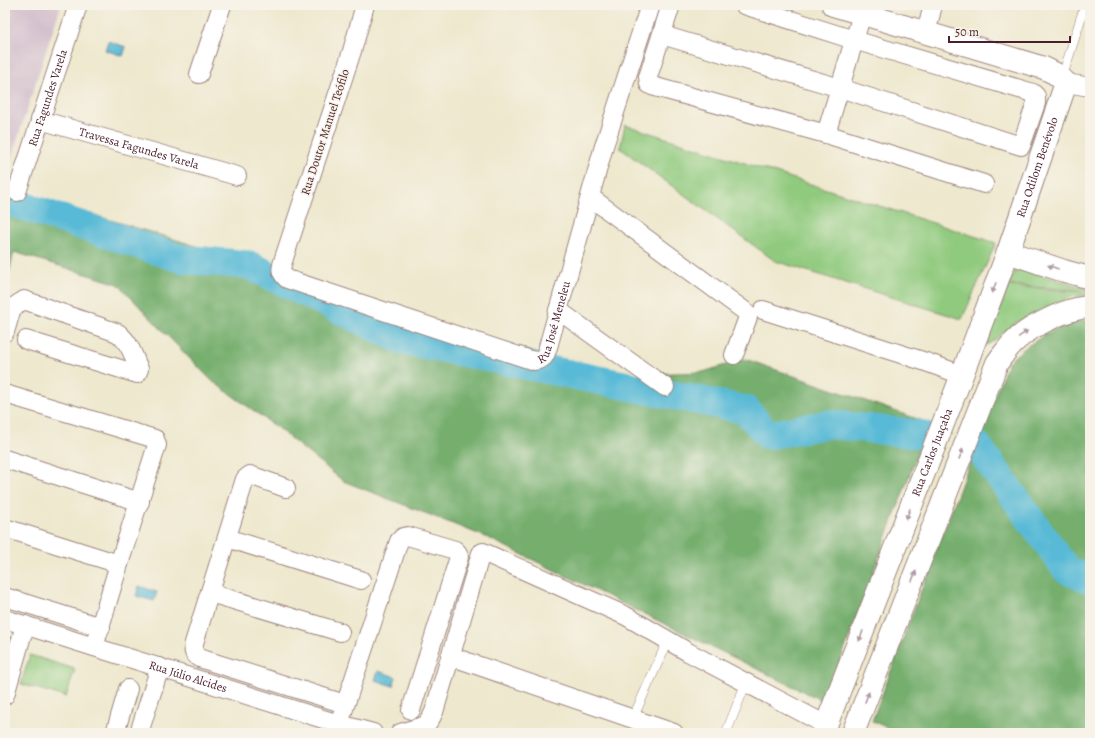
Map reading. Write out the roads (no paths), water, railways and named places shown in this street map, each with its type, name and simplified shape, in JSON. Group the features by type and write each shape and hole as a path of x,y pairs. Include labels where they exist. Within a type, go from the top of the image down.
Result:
{"street":[{"name":"Rua Fagundes Varela","path":"17,192 78,5"},
{"path":"199,74 222,5"},
{"name":"Rua Doutor Manuel Teófilo","path":"284,258 352,51 365,5"},
{"name":"Rua José Meneleu","path":"284,258 281,267 282,274 287,279 525,359 534,361 541,360 545,356 604,146 650,5"},
{"path":"672,5 648,77 649,84 652,86 826,134 984,184"},
{"path":"662,35 840,88 1021,146 1036,103 1036,96 1033,93 854,40 744,5"},
{"path":"833,5 1044,68 1050,70 1064,80 1090,87"},
{"path":"926,33 933,5"},
{"path":"826,134 862,14"},
{"name":"Rua Odilom Benévolo","path":"1008,252 1064,80"},
{"name":"Travessa Fagundes Varela","path":"40,120 237,176"},
{"path":"590,197 746,312 748,317 734,355"},
{"path":"1008,252 1090,278"},
{"name":"Rua Carlos Juaçaba","path":"825,729 1008,252"},
{"path":"5,332 12,308 24,300 118,333 129,345 139,369 137,374 26,340"},
{"path":"853,733 997,363 1007,348 1022,334 1062,313 1074,309 1090,307"},
{"path":"558,310 665,387"},
{"path":"763,310 962,375"},
{"path":"5,394 154,439 157,445 94,647"},
{"path":"5,459 140,502"},
{"path":"286,488 250,475 245,479 193,650 195,655 199,658 345,704"},
{"path":"5,528 119,564"},
{"path":"339,724 399,540 402,537 408,536 455,550 459,557 411,710"},
{"path":"227,538 361,580"},
{"path":"400,733 426,725 434,712 481,553 483,552 626,616 825,729"},
{"path":"210,593 340,632"},
{"path":"5,597 101,627"},
{"name":"Rua Júlio Alcides","path":"5,619 339,724 373,733"},
{"path":"5,695 25,625"},
{"path":"450,656 674,733"},
{"path":"139,733 160,668"},
{"path":"114,733 128,689"}],"lane":[{"name":"Rua Odilom Benévolo","path":"1064,80 1085,5"},
{"path":"633,718 668,640"},
{"path":"726,733 746,683"}],"water":[{"path":"108,41 126,47 123,56 105,50"},
{"path":"139,586 157,592 154,601 136,596"},
{"path":"378,671 396,677 393,686 375,680"}],"waterway":[{"path":"5,200 182,259 249,265 402,340 746,410 768,435 829,424 924,435"},
{"path":"976,444 1067,570 1090,580"}]}
